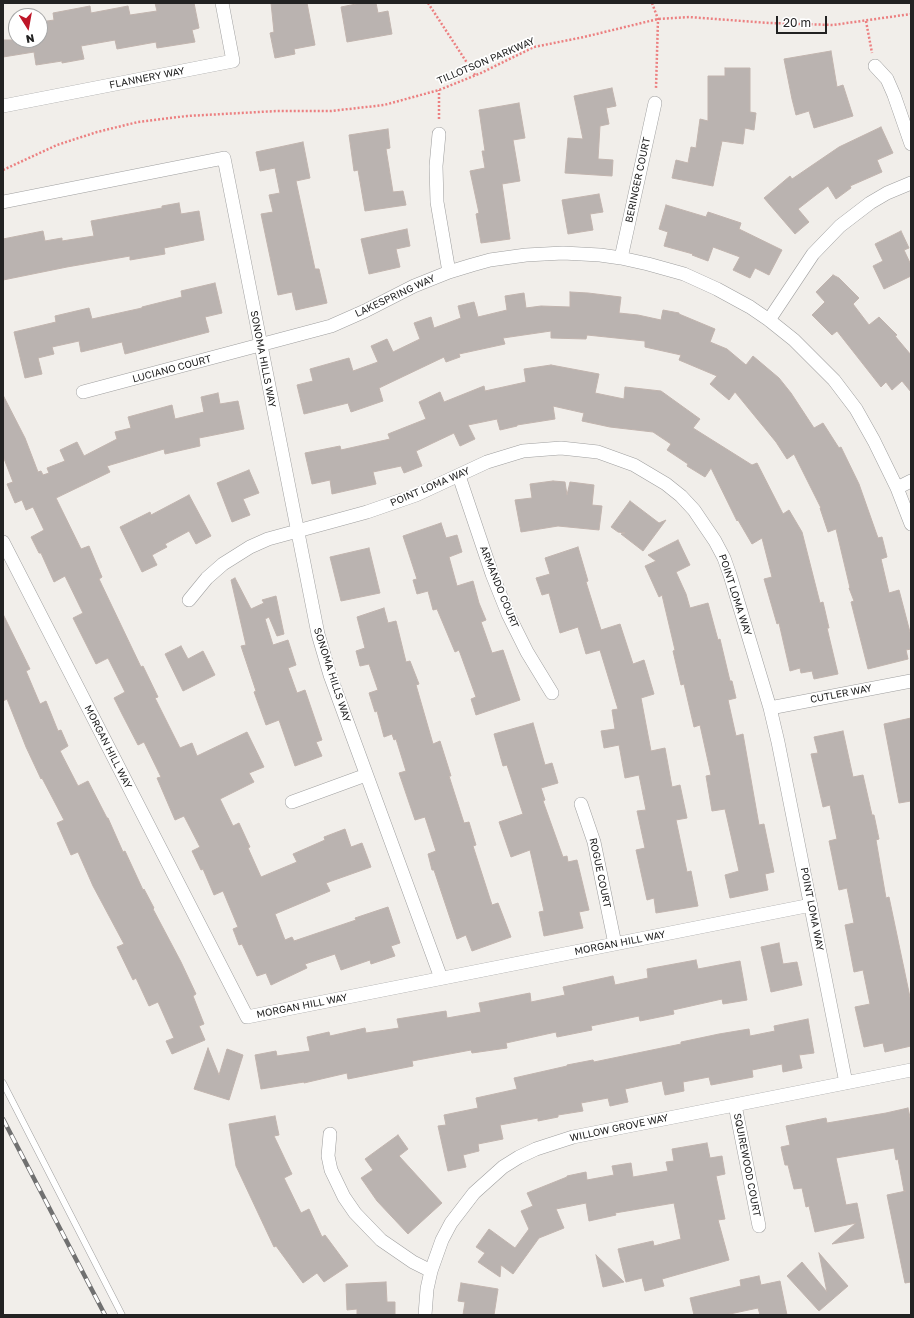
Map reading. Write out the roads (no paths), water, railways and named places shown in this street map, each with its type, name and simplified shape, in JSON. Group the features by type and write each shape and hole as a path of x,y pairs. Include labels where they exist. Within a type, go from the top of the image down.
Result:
{"street":[{"name":"FLANNERY WAY","path":"3,106 233,61 222,3"},
{"path":"874,66 887,79 911,144"},
{"name":"BERINGER COURT","path":"621,258 655,103"},
{"path":"439,134 436,166 437,202 449,272"},
{"name":"SONOMA HILLS WAY","path":"3,202 224,158 313,613 320,641 330,675 441,978"},
{"path":"769,320 813,254 840,226 870,203 887,193 911,183"},
{"name":"LAKESPRING WAY","path":"260,346 331,326 365,312 414,286 449,272 490,260 526,255 563,253 600,255 648,264 684,274 717,289 750,307 794,340 834,380 856,409 874,441 897,488 911,524"},
{"name":"LUCIANO COURT","path":"83,392 260,346"},
{"name":"POINT LOMA WAY","path":"189,600 207,578 223,564 240,553 268,539 367,512 416,495 505,456 523,451 561,448 598,452 634,465 666,484 681,496 698,515 724,558 770,708 846,1082"},
{"name":"ARMANDO COURT","path":"459,476 492,574 508,614 552,693"},
{"path":"897,488 911,481"},
{"name":"MORGAN HILL WAY","path":"3,542 247,1017 811,905"},
{"name":"CUTLER WAY","path":"770,708 911,681"},
{"path":"292,802 366,775"},
{"name":"ROGUE COURT","path":"581,804 594,842 615,944"},
{"name":"WILLOW GROVE WAY","path":"425,1315 427,1289 431,1271 442,1240 451,1223 461,1207 488,1179 519,1157 536,1149 572,1137 911,1070"},
{"name":"SQUIREWOOD COURT","path":"735,1105 759,1226"},
{"path":"330,1134 328,1156 331,1170 344,1197 355,1212 381,1240 413,1262 431,1271"}],"lane":[{"path":"3,1083 122,1315"}],"railway":[{"path":"3,1119 105,1315"}]}
